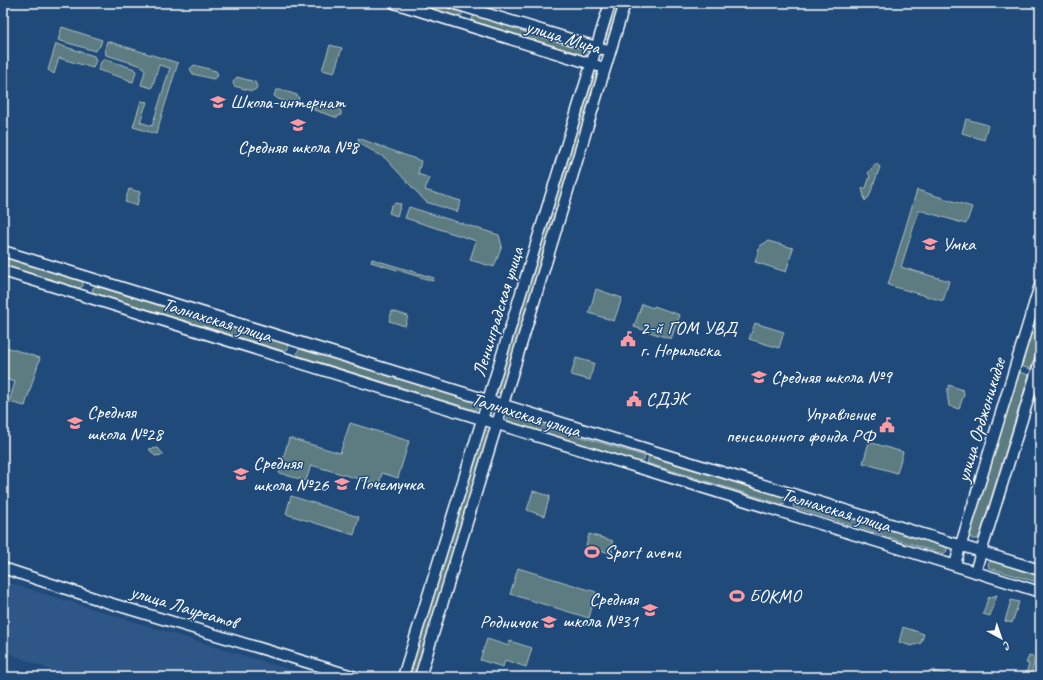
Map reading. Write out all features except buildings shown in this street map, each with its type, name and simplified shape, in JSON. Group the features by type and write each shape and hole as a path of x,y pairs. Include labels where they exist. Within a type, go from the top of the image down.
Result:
{"street":[{"name":"улица Мира","path":"394,3 606,68"},
{"name":"улица Мира","path":"452,3 610,52"},
{"name":"Ленинградская улица","path":"403,677 610,3"},
{"name":"Ленинградская улица","path":"420,677 625,3"},
{"path":"465,25 470,8"},
{"name":"Талнахская улица","path":"3,251 1040,570"},
{"name":"Талнахская улица","path":"3,271 955,564 975,572 1040,592"},
{"name":"улица Орджоникидзе","path":"955,564 1040,285"},
{"name":"улица Орджоникидзе","path":"975,572 1040,361"},
{"name":"улица Лауреатов","path":"3,568 106,602 356,677"}],"shaded area":[{"path":"3,581 313,677 68,677 3,651"}],"green space":[{"path":"406,3 440,3 463,10 460,20"},
{"path":"614,3 622,3 610,40 607,40 604,37"},
{"path":"474,13 586,49 588,54 584,57 471,23"},
{"path":"62,27 102,40 100,46 95,51 58,40"},
{"path":"107,41 178,63 156,134 133,127 141,101 147,102 140,122 152,126 170,68 159,65 152,88 141,85 145,71 142,66 106,55 105,48"},
{"path":"56,44 94,56 96,60 93,68 59,58 54,74 48,70"},
{"path":"330,45 342,48 334,73 322,70"},
{"path":"104,59 135,69 136,72 133,82 98,70"},
{"path":"194,65 216,71 218,74 217,77 213,79 193,74 190,69"},
{"path":"595,71 599,72 559,211 551,209"},
{"path":"237,77 255,82 257,86 256,89 252,91 234,86 233,82"},
{"path":"276,90 297,95 299,98 298,101 294,104 278,99 274,96"},
{"path":"319,101 339,108 341,115 335,117 314,110 313,103"},
{"path":"966,119 988,125 984,140 962,133"},
{"path":"358,138 421,161 418,174 429,178 425,190 461,201 457,212 426,202 385,158 359,143"},
{"path":"876,163 880,167 869,197 865,201 862,188 866,188 870,176 868,173"},
{"path":"129,189 140,192 137,206 125,202"},
{"path":"917,190 972,207 966,224 919,210 901,267 949,281 943,301 888,285"},
{"path":"395,203 401,204 397,216 389,213 391,206"},
{"path":"409,207 499,235 502,246 494,267 470,260 476,241 405,218"},
{"path":"550,213 557,215 502,392 498,393 496,390"},
{"path":"768,241 793,248 786,272 755,262 760,246"},
{"path":"3,257 81,281 83,286 79,288 3,265"},
{"path":"372,259 434,278 433,281 371,262"},
{"path":"96,286 285,344 288,346 288,349 284,351 94,293 92,289"},
{"path":"596,289 622,298 614,321 589,313"},
{"path":"1040,302 1040,340 1031,369 1020,366"},
{"path":"642,304 653,308 654,306 680,315 671,339 634,327"},
{"path":"392,311 408,316 405,326 389,321"},
{"path":"755,323 784,332 779,348 749,339"},
{"path":"3,346 40,358 25,406 9,402 15,382 3,378"},
{"path":"299,349 476,403 478,404 478,408 475,410 299,356 297,353"},
{"path":"576,358 594,363 590,380 571,375"},
{"path":"1019,372 1029,375 980,535 977,539 972,539 969,533"},
{"path":"949,385 963,390 964,394 959,409 949,406 947,392"},
{"path":"509,415 645,456 643,463 508,421 507,419"},
{"path":"350,423 409,441 398,478 382,473 379,485 311,465 306,481 279,473 289,438 340,453"},
{"path":"485,430 490,432 457,544 450,542"},
{"path":"869,442 903,452 897,473 863,463"},
{"path":"158,448 164,455 155,456 149,449"},
{"path":"649,456 786,498 784,505 647,463"},
{"path":"533,491 550,496 544,516 527,510"},
{"path":"291,496 359,517 354,535 286,514"},
{"path":"795,500 944,546 947,548 947,551 943,554 793,507"},
{"path":"589,534 613,541 611,545 613,554 586,546"},
{"path":"448,546 456,548 418,672 411,669"},
{"path":"991,561 1040,576 1040,583 989,568 988,564"},
{"path":"518,568 596,592 589,618 510,594"},
{"path":"997,595 990,616 983,614 988,598"},
{"path":"1011,600 1019,602 1012,623 1005,621"},
{"path":"903,627 924,634 921,643 911,646 899,642"},
{"path":"487,639 509,646 510,641 532,648 526,667 505,660 503,667 480,660"},
{"path":"1029,656 1036,658 1030,677 1025,677 1029,664 1026,663"},
{"path":"932,670 956,677 936,677"}],"place":[{"name":"Школа-интернат","path":"218,102"},
{"name":"Средняя школа №8","path":"298,125"},
{"name":"Умка","path":"930,244"},
{"name":"2-й ГОМ УВД г. Норильска","path":"628,339"},
{"name":"Средняя школа №9","path":"759,377"},
{"name":"СДЭК","path":"634,399"},
{"name":"Средняя школа №28","path":"75,423"},
{"name":"Управление пенсионного фонда РФ","path":"887,425"},
{"name":"Средняя школа №26","path":"241,474"},
{"name":"Почемучка","path":"342,484"},
{"name":"Sport avenu","path":"592,552"},
{"name":"БОКМО","path":"737,596"},
{"name":"Средняя школа №31","path":"650,610"},
{"name":"Родничок","path":"549,622"}]}
